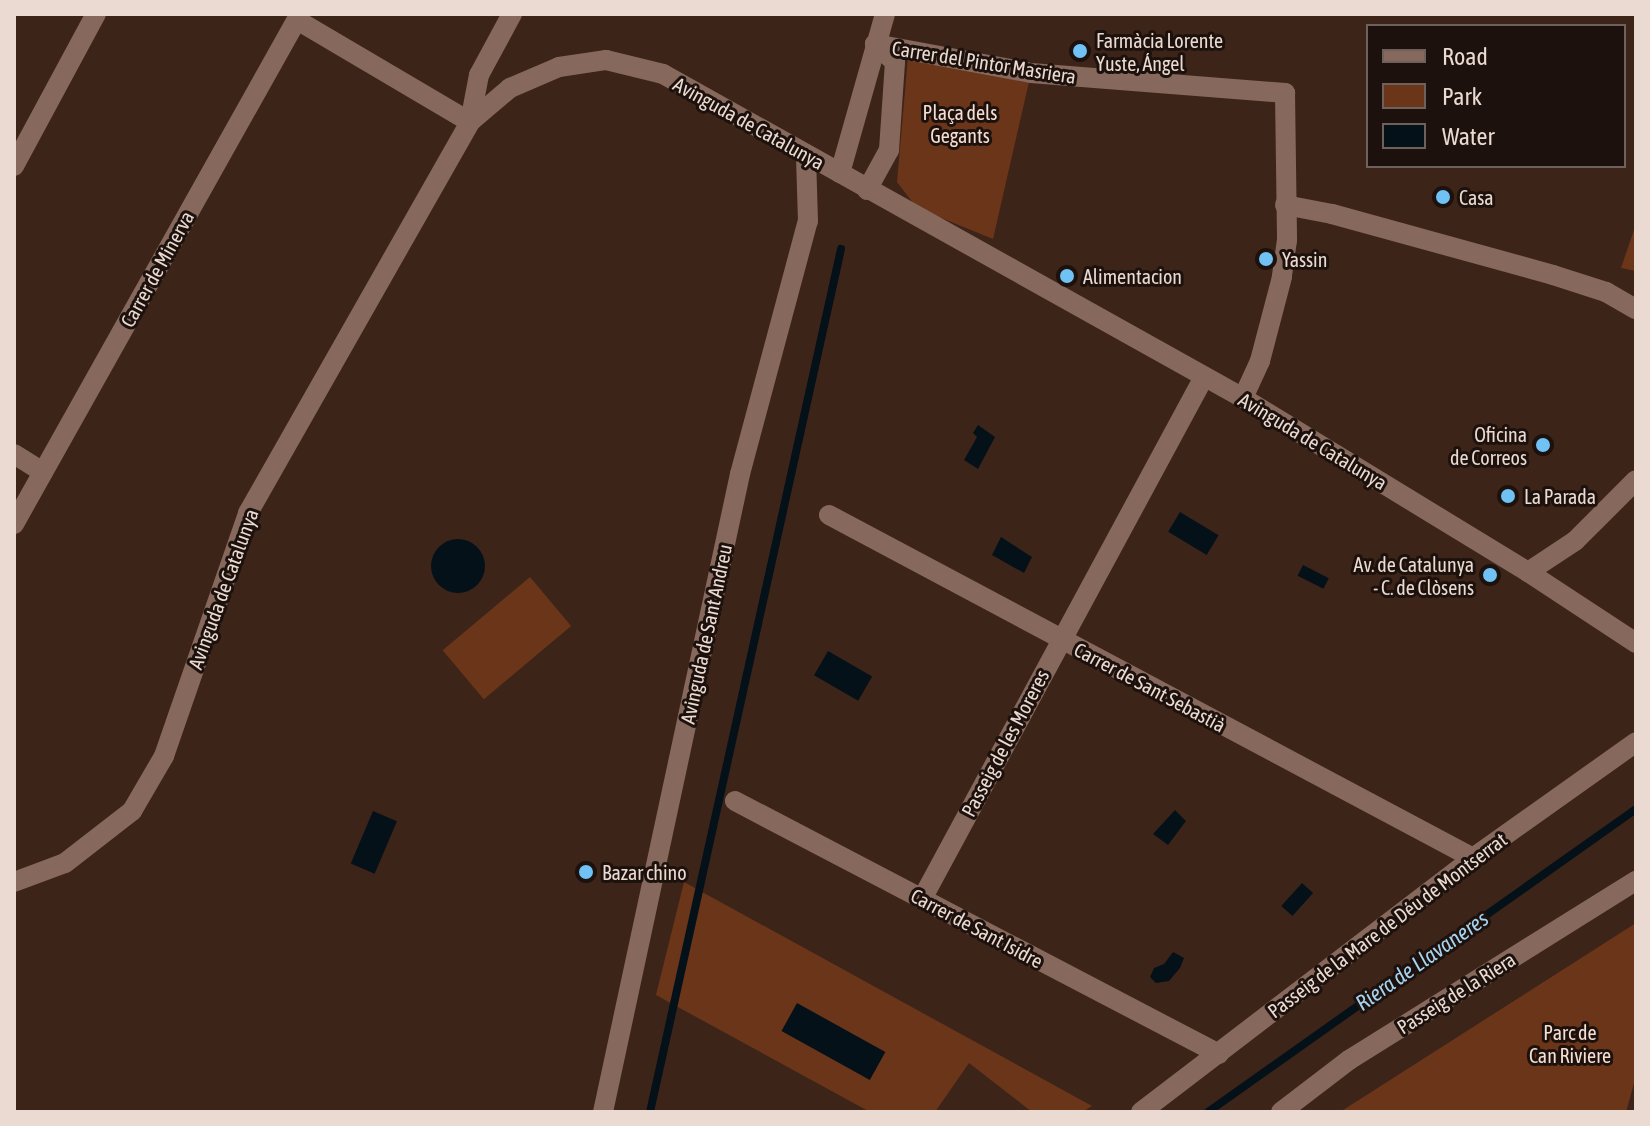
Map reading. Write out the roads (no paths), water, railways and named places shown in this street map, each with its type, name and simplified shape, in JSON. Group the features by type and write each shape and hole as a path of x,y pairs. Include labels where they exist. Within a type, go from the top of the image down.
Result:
{"street":[{"path":"14,166 96,14"},
{"path":"298,17 470,122 479,75 512,14"},
{"path":"840,173 885,14"},
{"name":"Carrer de Minerva","path":"14,524 298,17"},
{"path":"867,190 889,150 895,62 875,44"},
{"name":"Carrer del Pintor Masriera","path":"875,44 1031,73 1285,93 1288,134 1285,205"},
{"name":"Avinguda de Catalunya","path":"14,882 65,863 132,811 164,756 248,513 470,122 510,88 559,67 606,60 663,74 806,157 840,173 1243,398 1528,572 1636,643"},
{"name":"Avinguda de Sant Andreu","path":"603,1112 740,474 808,221 806,157"},
{"path":"1243,398 1260,361 1282,277 1287,240 1285,205 1332,214 1553,275 1606,292 1636,309"},
{"name":"Passeig de les Moreres","path":"922,899 1204,377"},
{"path":"14,454 43,472"},
{"path":"1528,572 1575,541 1636,480"},
{"name":"Carrer de Sant Sebastià","path":"829,515 1473,858"},
{"name":"Passeig de la Mare de Déu de Montserrat","path":"1141,1112 1473,858 1636,742"},
{"name":"Carrer de Sant Isidre","path":"735,801 1219,1054"},
{"name":"Passeig de la Riera","path":"1281,1112 1349,1060 1636,881"}],"water":[{"path":"978,425 995,437 978,469 964,460 977,437 973,433"},
{"path":"1180,512 1219,535 1207,555 1168,532"},
{"path":"1001,537 1032,557 1024,573 992,555"},
{"path":"458,539 477,547 485,566 477,585 458,593 439,585 431,566 439,547"},
{"path":"1303,565 1329,578 1323,589 1298,576"},
{"path":"828,651 872,676 858,701 814,675"},
{"path":"1175,810 1186,821 1168,845 1153,834"},
{"path":"373,811 397,821 375,874 351,863"},
{"path":"1302,883 1313,893 1292,916 1281,906"},
{"path":"1173,952 1184,958 1180,968 1169,981 1156,983 1150,977 1154,968 1164,964"},
{"path":"797,1003 885,1052 870,1080 781,1031"}],"waterway":[{"path":"650,1112 841,249"},
{"name":"Riera de Llavaneres","path":"1208,1112 1636,809"}],"place":[{"name":"Farmàcia Lorente Yuste, Ángel","path":"1080,51"},
{"name":"Casa","path":"1443,197"},
{"name":"Yassin","path":"1266,259"},
{"name":"Alimentacion","path":"1067,276"},
{"name":"Oficina de Correos","path":"1543,445"},
{"name":"La Parada","path":"1508,496"},
{"name":"Av. de Catalunya - C. de Clòsens","path":"1490,575"},
{"name":"Bazar chino","path":"586,872"}],"park label":[{"name":"Plaça dels Gegants","path":"960,124"},
{"name":"Parc de Can Riviere","path":"1570,1044"}]}
